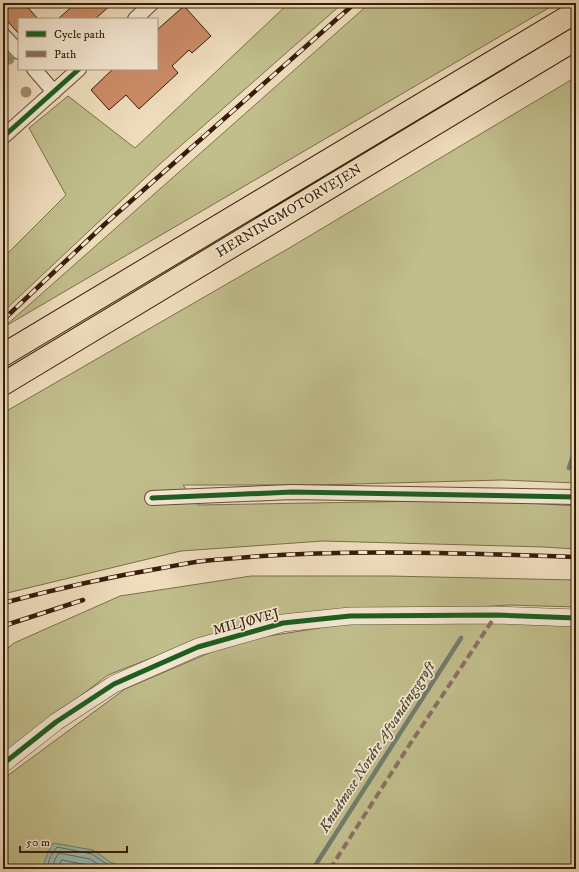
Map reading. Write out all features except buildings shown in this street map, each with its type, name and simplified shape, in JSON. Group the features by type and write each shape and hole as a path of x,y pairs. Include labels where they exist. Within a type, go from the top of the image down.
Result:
{"highway":[{"name":"HERNINGMOTORVEJEN","path":"3,355 576,12"},
{"name":"HERNINGMOTORVEJEN","path":"3,384 576,39"}],"street":[{"path":"136,18 152,3"},
{"path":"3,34 18,51"},
{"path":"35,70 54,92"},
{"path":"3,137 78,70"},
{"path":"152,498 292,492 576,496"},
{"name":"MILJØVEJ","path":"3,764 56,722 114,684 198,647 283,623 350,616 496,616 576,618"}],"shaded area":[{"path":"289,3 343,3 160,164 3,312 3,258 66,195 29,128 68,96 135,148"},
{"path":"370,3 557,3 4,327"},
{"path":"576,77 576,483 502,480 316,485 183,485 198,505 481,500 576,506 576,549 323,541 181,551 3,594 3,413 291,247"},
{"path":"251,576 388,576 576,580 576,607 507,605 233,626 108,675 3,755 3,652 14,643 120,596"},
{"path":"370,620 576,623 576,869 3,869 3,779 125,689 237,641"}],"water":[{"path":"53,843 93,850 110,862 130,869 42,869"}],"waterway":[{"name":"Knudmose Nordre Afvandingsgrøft","path":"569,468 576,447"},
{"name":"Knudmose Nordre Afvandingsgrøft","path":"313,869 461,638"}],"railway":[{"path":"3,320 105,224 355,3"},
{"path":"3,603 82,584 200,561 258,556 394,552 576,557"},
{"path":"3,626 83,600"}],"marked path":[{"path":"330,869 410,744 496,615"}],"cycle path":[{"path":"3,137 78,70"},
{"path":"152,498 292,492 576,497"},
{"path":"3,764 56,722 114,684 198,647 283,623 350,616 496,615 576,618"}]}
